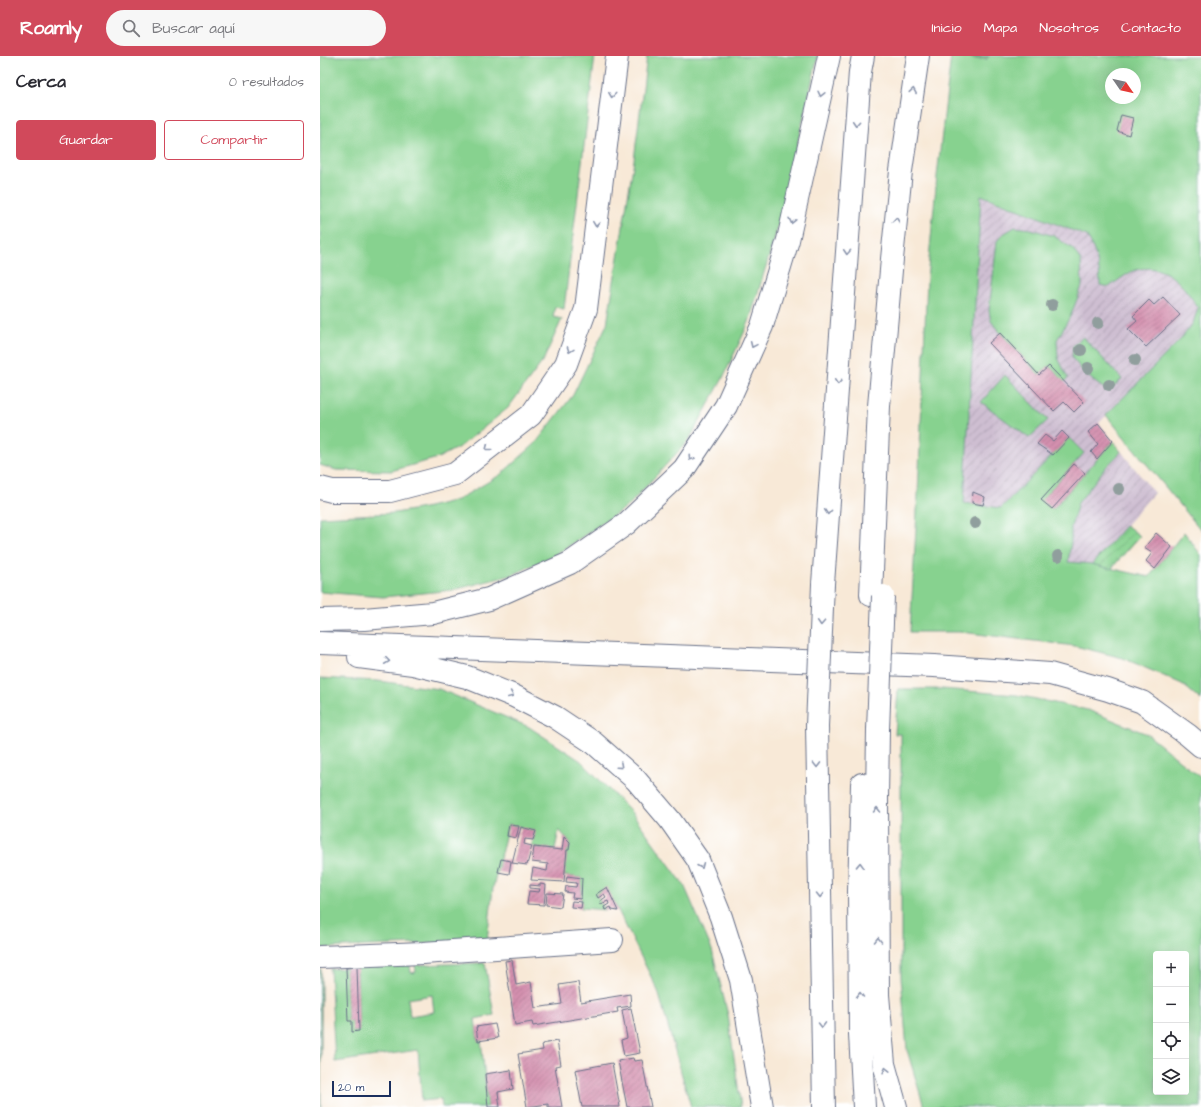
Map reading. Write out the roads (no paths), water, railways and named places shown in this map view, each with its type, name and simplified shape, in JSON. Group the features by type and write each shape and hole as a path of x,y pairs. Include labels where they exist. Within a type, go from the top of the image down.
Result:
{"main road":[{"path":"320,488 332,491 390,491 455,474 531,415 566,364 586,309 617,56"},
{"path":"320,620 364,619 433,613 489,598 570,563 626,524 684,468 726,406 762,326 788,240 829,56"},
{"path":"824,1107 817,726 823,584 859,88 863,56"},
{"path":"864,1107 860,1034 859,891 871,730 877,596 879,406 901,171 918,56"},
{"path":"320,632 921,653 1049,662 1115,677 1146,693 1201,729"},
{"path":"320,643 934,666 1050,674 1108,690 1142,702 1201,746"},
{"path":"320,654 351,656 413,664 468,677 514,696 555,717 594,743 636,780 670,820 698,860 721,917 741,980 762,1107"},
{"path":"871,730 877,799 878,995 884,1064 896,1107"},
{"path":"320,957 423,953 612,940"}]}
